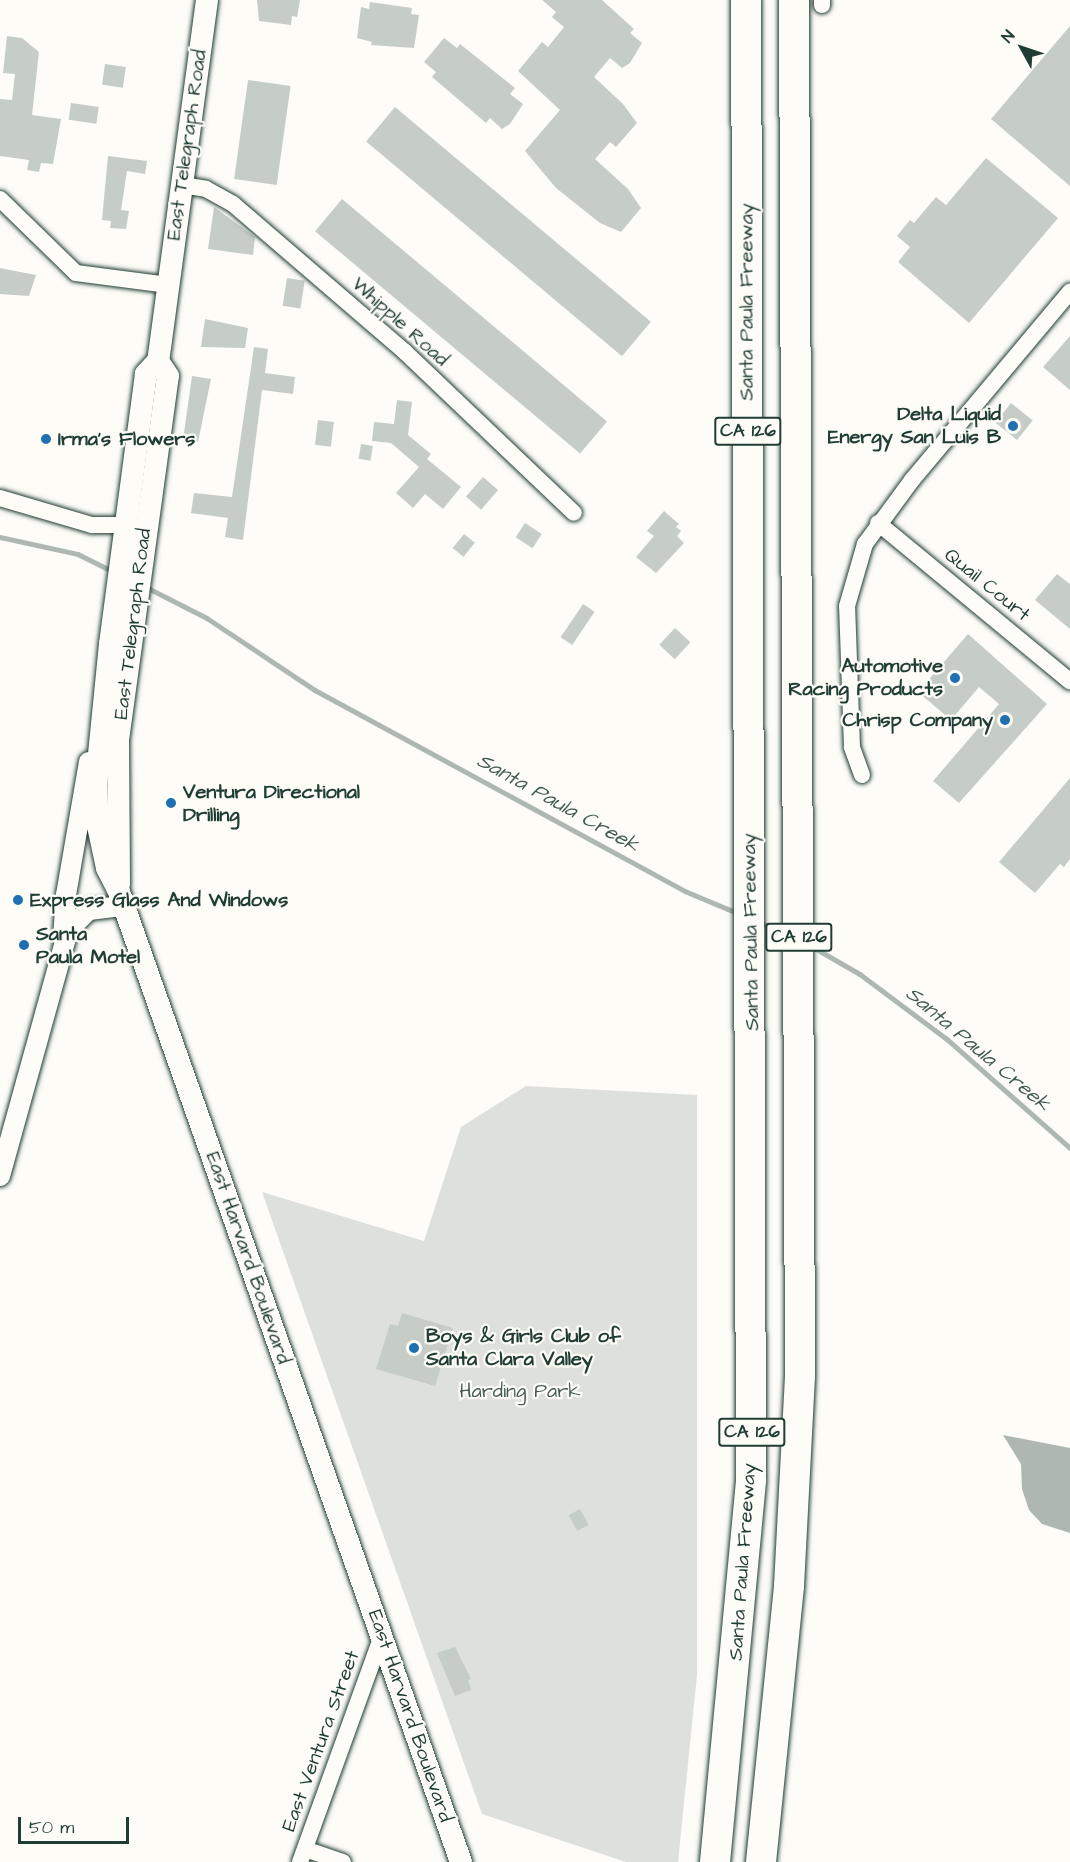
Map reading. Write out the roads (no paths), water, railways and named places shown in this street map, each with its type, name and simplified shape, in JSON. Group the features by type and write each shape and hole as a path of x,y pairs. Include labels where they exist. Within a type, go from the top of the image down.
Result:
{"highway":[{"name":"Santa Paula Freeway","path":"715,1862 751,1480 752,1000 746,0"},
{"name":"CA 126","path":"761,1862 796,1486 800,1012 798,861 813,2"}],"main road":[{"name":"East Telegraph Road","path":"119,646 146,375 158,360 207,0"},
{"name":"East Harvard Boulevard","path":"119,646 96,798 102,847 461,1862"}],"street":[{"name":"Whipple Road","path":"182,185 206,189 233,204 405,352 574,513"},
{"path":"0,199 76,273 168,285"},
{"path":"862,775 852,747 847,606 855,568 878,523 1070,292"},
{"path":"0,498 131,537"},
{"name":"Quail Court","path":"878,523 1070,681"},
{"name":"East Telegraph Road","path":"63,941 66,895 119,646"},
{"path":"0,1176 63,941 73,923 89,910 121,899"},
{"name":"East Ventura Street","path":"302,1856 382,1635"},
{"path":"302,1856 343,1862"}],"waterway":[{"name":"Santa Paula Creek","path":"0,537 78,554 114,572"},
{"name":"Santa Paula Creek","path":"146,587 207,618 315,690 685,891 740,914"},
{"name":"Santa Paula Creek","path":"759,922 787,934"},
{"name":"Santa Paula Creek","path":"808,944 860,974 947,1039 1070,1148"}],"place":[{"name":"Delta Liquid Energy San Luis B","path":"1013,426"},
{"name":"Irma's Flowers","path":"46,439"},
{"name":"Automotive Racing Products","path":"955,678"},
{"name":"Chrisp Company","path":"1005,720"},
{"name":"Ventura Directional Drilling","path":"171,803"},
{"name":"Express Glass And Windows","path":"18,900"},
{"name":"Santa Paula Motel","path":"24,945"},
{"name":"Boys & Girls Club of Santa Clara Valley","path":"414,1348"}],"park label":[{"name":"Harding Park","path":"520,1391"}]}
